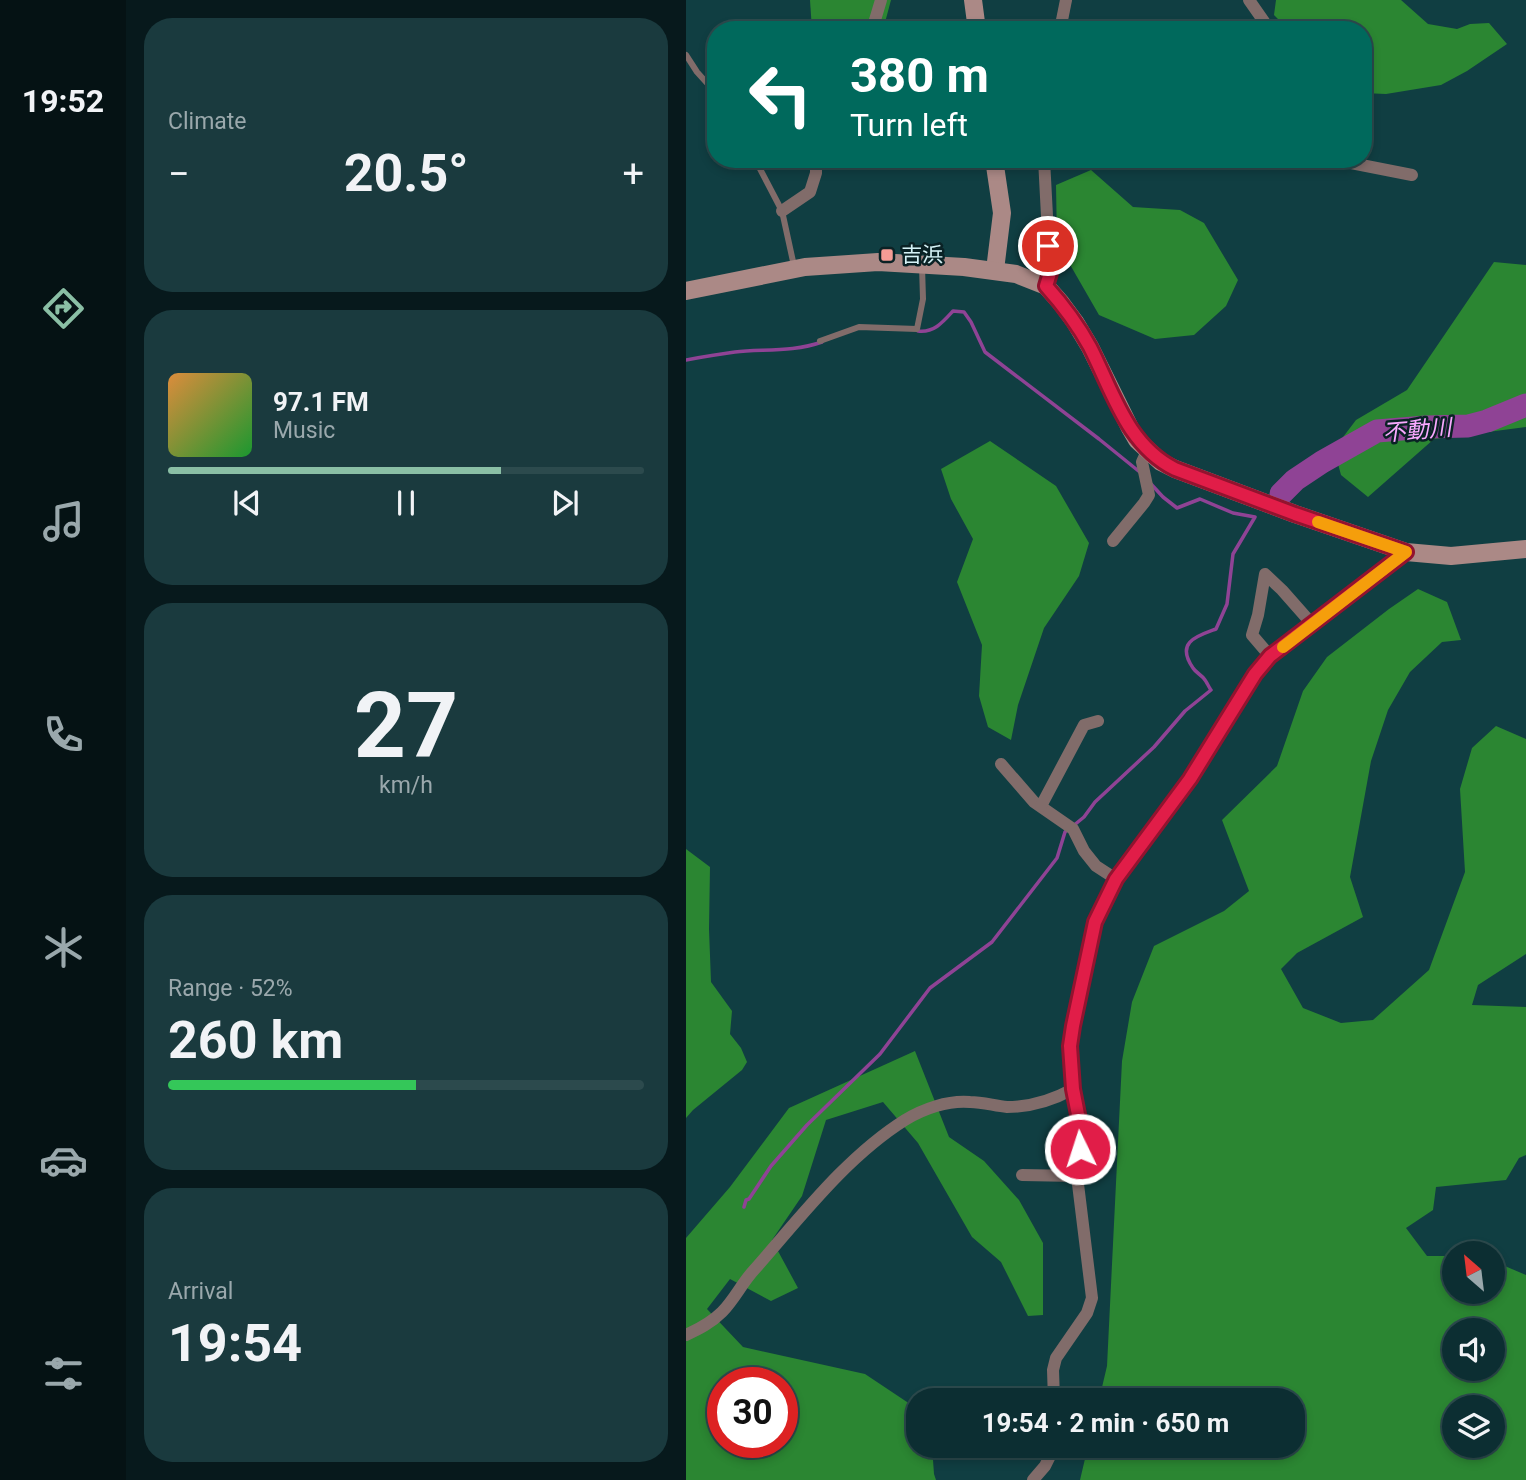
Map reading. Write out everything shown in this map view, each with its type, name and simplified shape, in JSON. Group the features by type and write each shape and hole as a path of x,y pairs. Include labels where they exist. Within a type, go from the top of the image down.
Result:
{"street":[{"path":"875,21 881,0"},
{"path":"973,0 976,21"},
{"path":"1062,21 1066,0"},
{"path":"1249,0 1264,21"},
{"path":"1372,167 1412,175"},
{"path":"782,211 810,192 816,168"},
{"path":"995,270 1002,213 996,168"},
{"path":"1044,168 1050,273 1046,286"},
{"path":"686,291 794,269 878,262 995,270 1016,274 1046,286 1075,322 1130,428 1147,451 1161,462 1295,514 1406,552 1451,556 1526,549"},
{"path":"1113,541 1149,495 1142,462 1147,451"},
{"path":"1053,1388 1052,1370 1056,1358 1087,1313 1092,1298 1077,1176 1083,1140 1073,1089 1070,1046 1095,922 1116,879 1190,779 1255,674 1270,656 1406,552"},
{"path":"1270,656 1252,635 1265,574 1312,624"},
{"path":"1041,806 1084,726 1098,721"},
{"path":"1001,764 1034,802 1073,829 1089,859 1096,866 1116,879"},
{"path":"686,1335 724,1311 751,1274 831,1183 855,1158 905,1120 952,1102 1009,1107 1043,1103 1073,1089"},
{"path":"1021,1175 1077,1176"},
{"path":"1033,1480 1049,1458"}],"lane":[{"path":"686,55 707,83"},
{"path":"760,168 782,211 794,269"},
{"path":"820,341 859,327 917,329 923,299 921,264"}],"green space":[{"path":"810,0 891,0 885,21 811,21"},
{"path":"1276,0 1401,0 1428,24 1457,29 1470,24 1489,23 1507,44 1441,85 1386,94 1372,93 1372,21 1280,21 1274,15"},
{"path":"1091,170 1133,207 1180,210 1204,223 1238,280 1226,306 1194,335 1155,339 1099,315 1057,242 1056,185"},
{"path":"1494,262 1526,265 1526,427 1434,439 1368,497 1341,475 1334,449 1356,420 1407,390"},
{"path":"990,441 1056,486 1089,543 1079,576 1044,628 1018,705 1011,740 988,727 979,696 982,645 957,582 973,539 951,499 941,469"},
{"path":"1418,589 1447,602 1461,640 1442,642 1410,672 1388,710 1371,761 1350,877 1363,917 1297,953 1281,969 1303,1008 1341,1023 1373,1020 1429,970 1465,872 1460,789 1472,748 1496,726 1526,739 1526,954 1478,985 1472,1005 1526,1007 1526,1155 1519,1158 1506,1180 1436,1187 1433,1210 1406,1228 1427,1256 1442,1256 1442,1304 1505,1304 1505,1266 1526,1275 1526,1480 1080,1480 1085,1458 1305,1458 1305,1388 1102,1388 1107,1366 1122,1061 1132,1002 1154,946 1224,911 1249,891 1222,820 1277,766 1303,691 1327,657"},
{"path":"686,849 710,867 711,982 732,1011 730,1034 741,1048 747,1062 742,1070 686,1118"},
{"path":"915,1051 949,1137 984,1161 1019,1200 1043,1243 1043,1315 1028,1316 1001,1262 972,1237 918,1143 883,1102 826,1120 802,1196 772,1240 798,1288 771,1301 730,1279 707,1309 743,1347 865,1374 906,1401 906,1458 933,1458 936,1480 686,1480 686,1238 730,1187 789,1108"}],"waterway":[{"path":"918,331 942,323 953,311 964,312 985,352 1141,473"},
{"path":"686,360 735,352 801,347 822,342"},
{"name":"不動川","path":"1281,494 1295,480 1322,462 1377,431 1468,426 1526,405"},
{"path":"1073,826 1154,747 1185,711 1211,690 1204,678 1194,670 1188,659 1187,646 1196,638 1216,629 1227,604 1233,554 1255,517 1233,513 1200,499 1177,508 1151,484"},
{"path":"744,1207 746,1200 771,1166 807,1125 880,1054 930,988 992,942 1057,858 1067,830"}],"slow traffic":[{"path":"1283,647 1406,552 1318,522"}],"place":[{"name":"吉浜","path":"887,255"}],"route":[{"path":"1048,246 1050,273 1046,286 1075,322 1130,428 1147,451 1175,469 1406,552 1270,656 1255,674 1190,779 1116,879 1095,922 1070,1046 1073,1089 1083,1140 1080,1149"}]}
